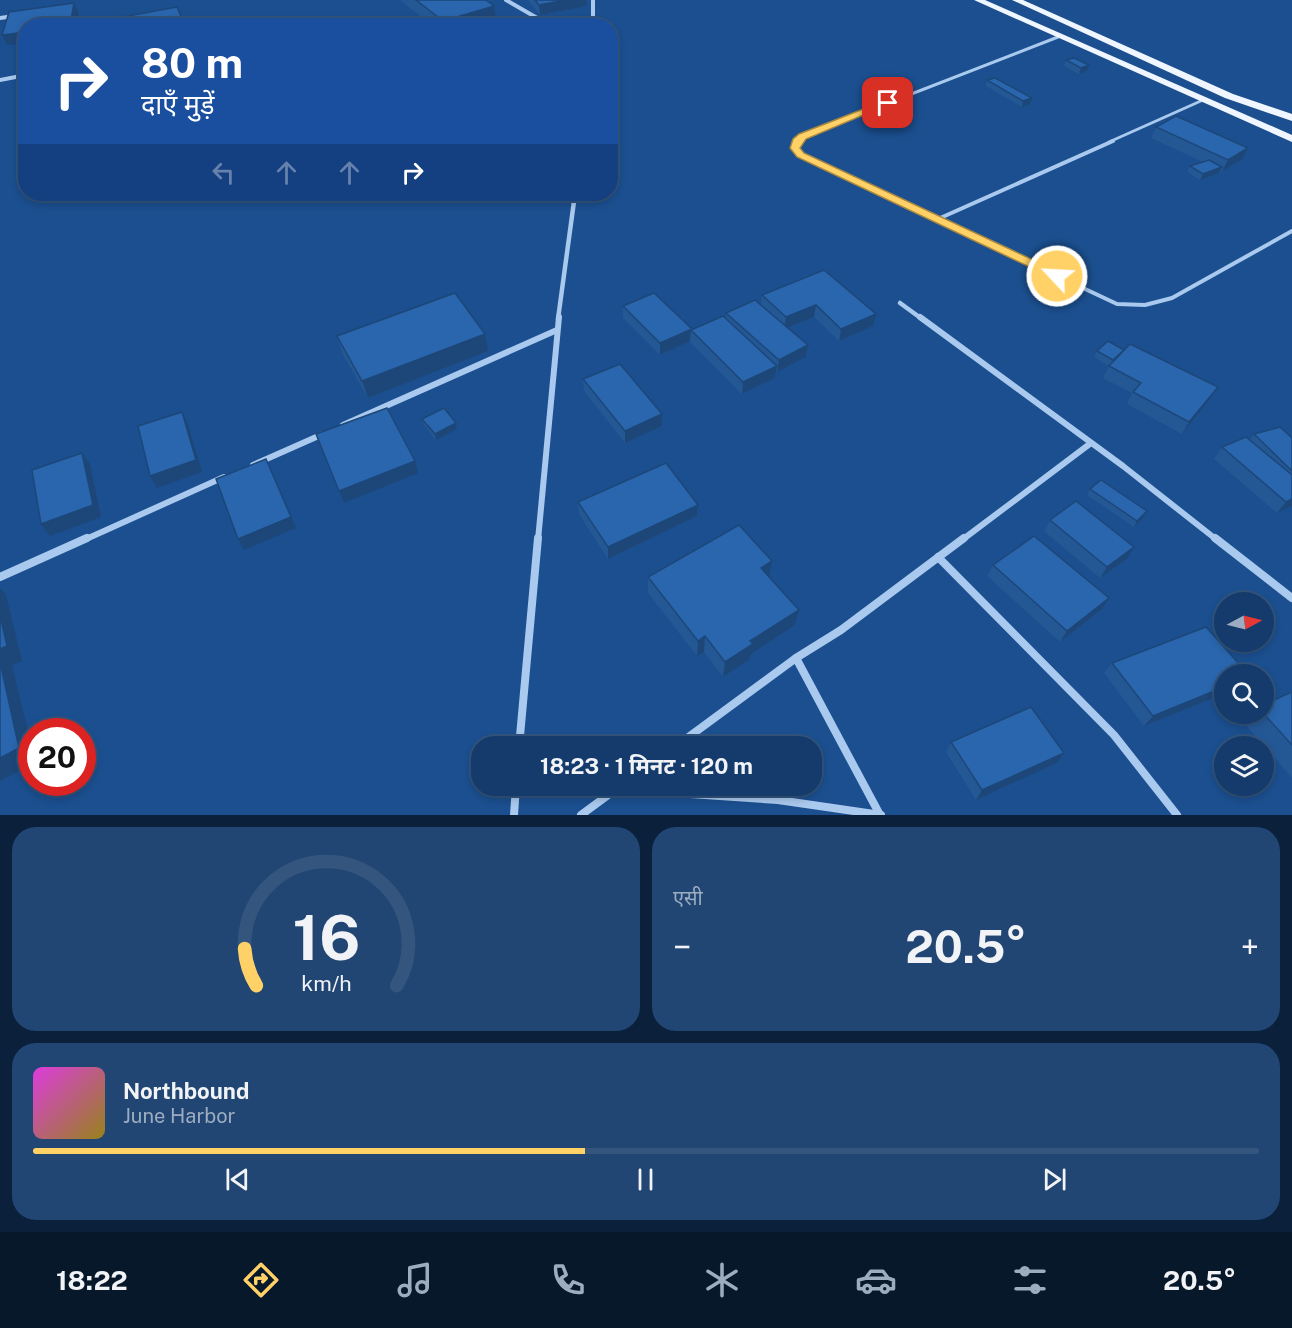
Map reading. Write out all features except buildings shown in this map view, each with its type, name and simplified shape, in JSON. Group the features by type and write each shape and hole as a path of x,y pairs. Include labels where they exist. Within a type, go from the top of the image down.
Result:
{"main road":[{"path":"978,0 1058,37 1292,137"},
{"path":"1016,0 1229,96 1292,117"},
{"path":"1035,0 1292,117"},
{"path":"1229,96 1292,137"}],"street":[{"path":"506,0 537,18"},
{"path":"593,0 593,18"},
{"path":"0,20 22,17"},
{"path":"0,80 18,77"},
{"path":"520,736 557,330 574,201"},
{"path":"900,303 1091,443 1292,598"},
{"path":"339,427 557,330"},
{"path":"240,470 328,432"},
{"path":"690,736 796,658 841,630 1091,443"},
{"path":"0,577 229,475"},
{"path":"938,557 1114,735 1177,815"},
{"path":"796,658 880,815"},
{"path":"514,815 515,796"},
{"path":"581,815 608,796"},
{"path":"725,796 778,800 880,815"}],"lane":[{"path":"1058,37 803,136 797,141 795,148 800,155 1117,304 1134,307 1154,306 1173,298 1292,231"},
{"path":"938,219 1203,100"}],"route":[{"path":"888,103 803,136 797,141 795,148 800,155 1057,276"}]}
